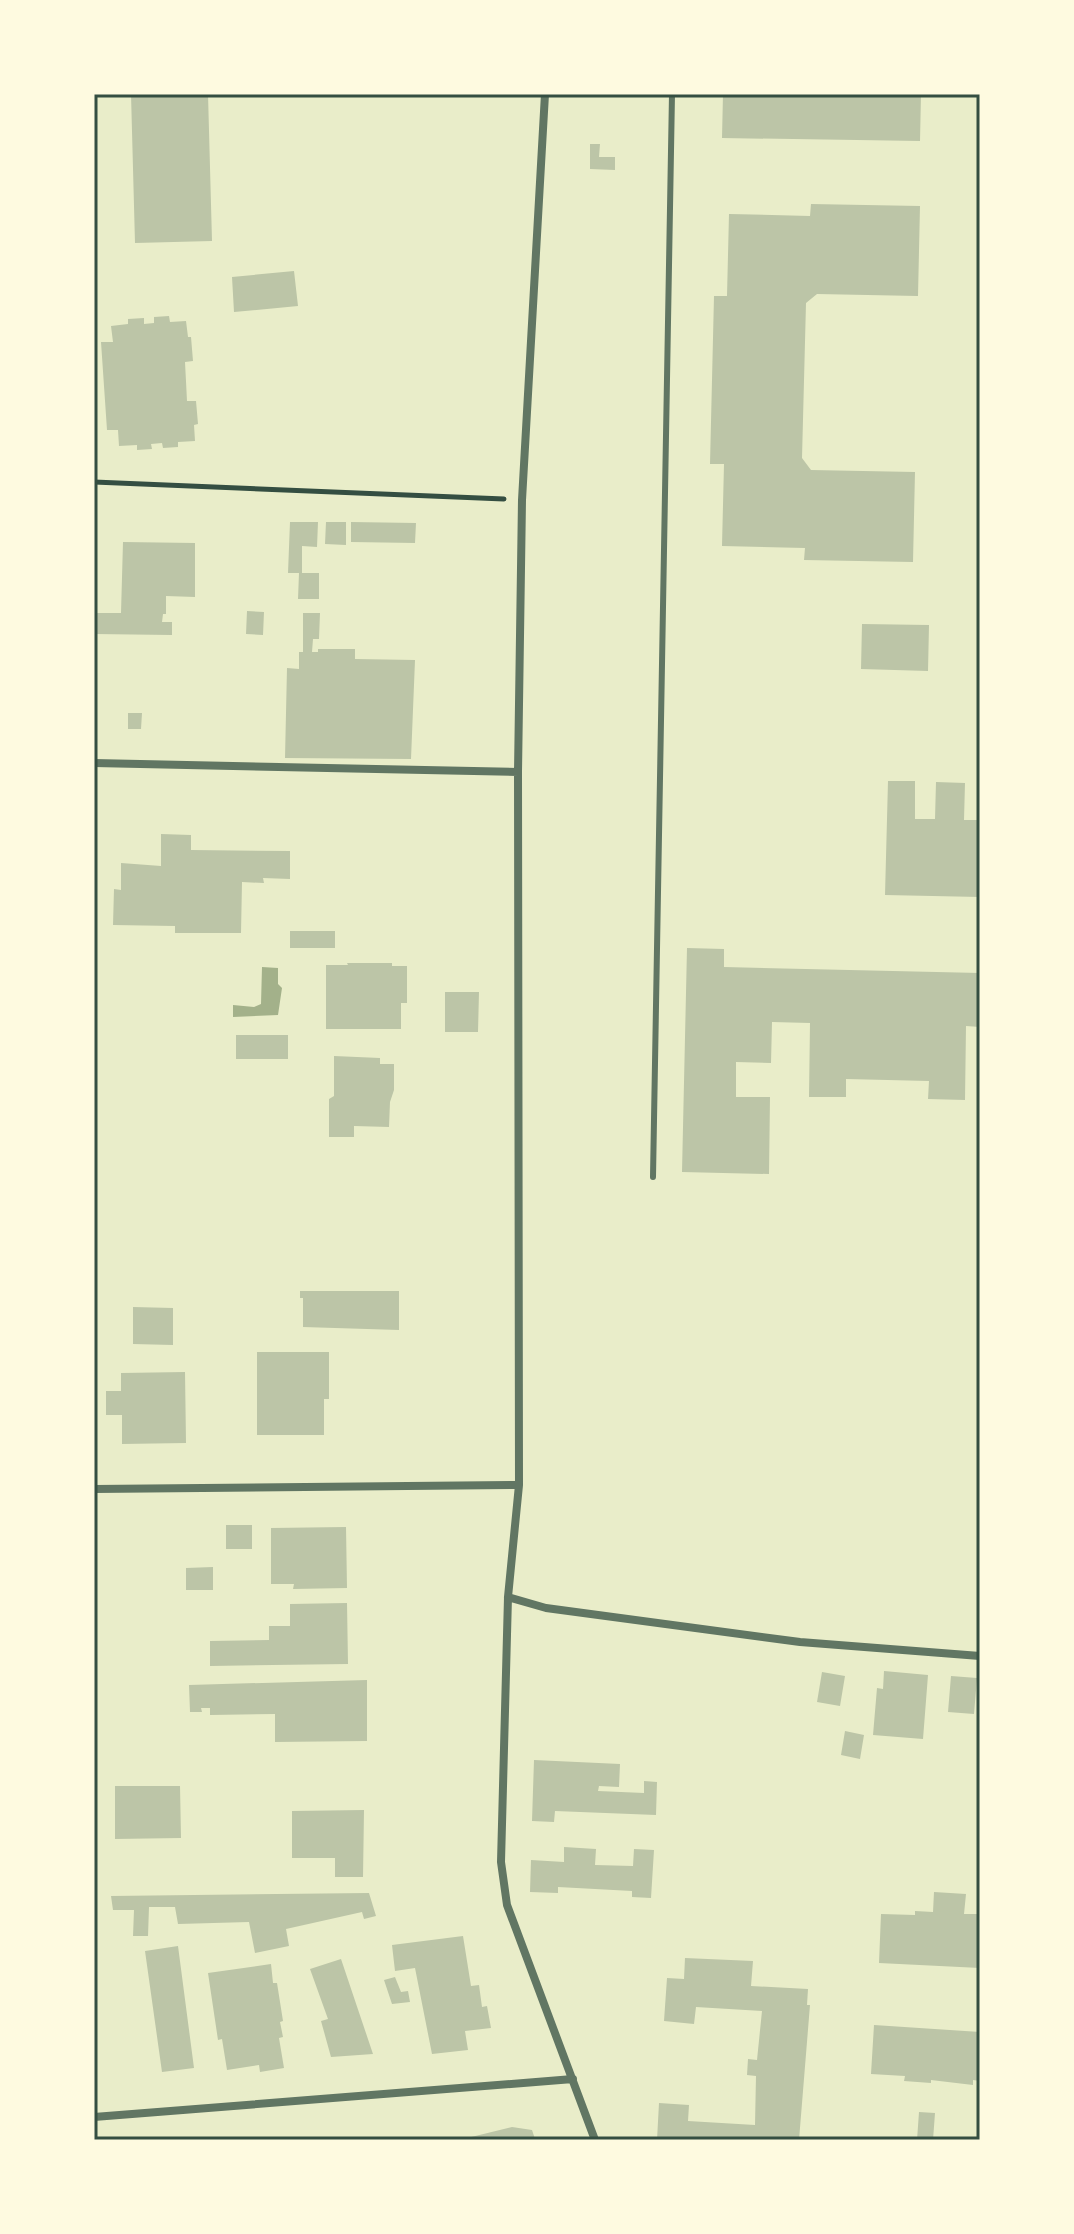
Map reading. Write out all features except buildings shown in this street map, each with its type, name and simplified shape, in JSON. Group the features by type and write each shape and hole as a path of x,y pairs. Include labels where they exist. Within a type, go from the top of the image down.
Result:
{"street":[{"path":"545,94 522,500 518,772 519,1485 508,1597 501,1862 507,1905 595,2140"},
{"path":"94,763 518,772"},
{"path":"94,1489 519,1485"},
{"path":"508,1597 546,1608 800,1642 980,1656"},
{"path":"94,2117 573,2079"}],"lane":[{"path":"653,1177 672,94"}],"path":[{"path":"94,482 522,500"}],"shaded area":[{"path":"262,967 278,968 278,984 282,988 278,1015 233,1017 233,1005 254,1007 261,1004"}]}
